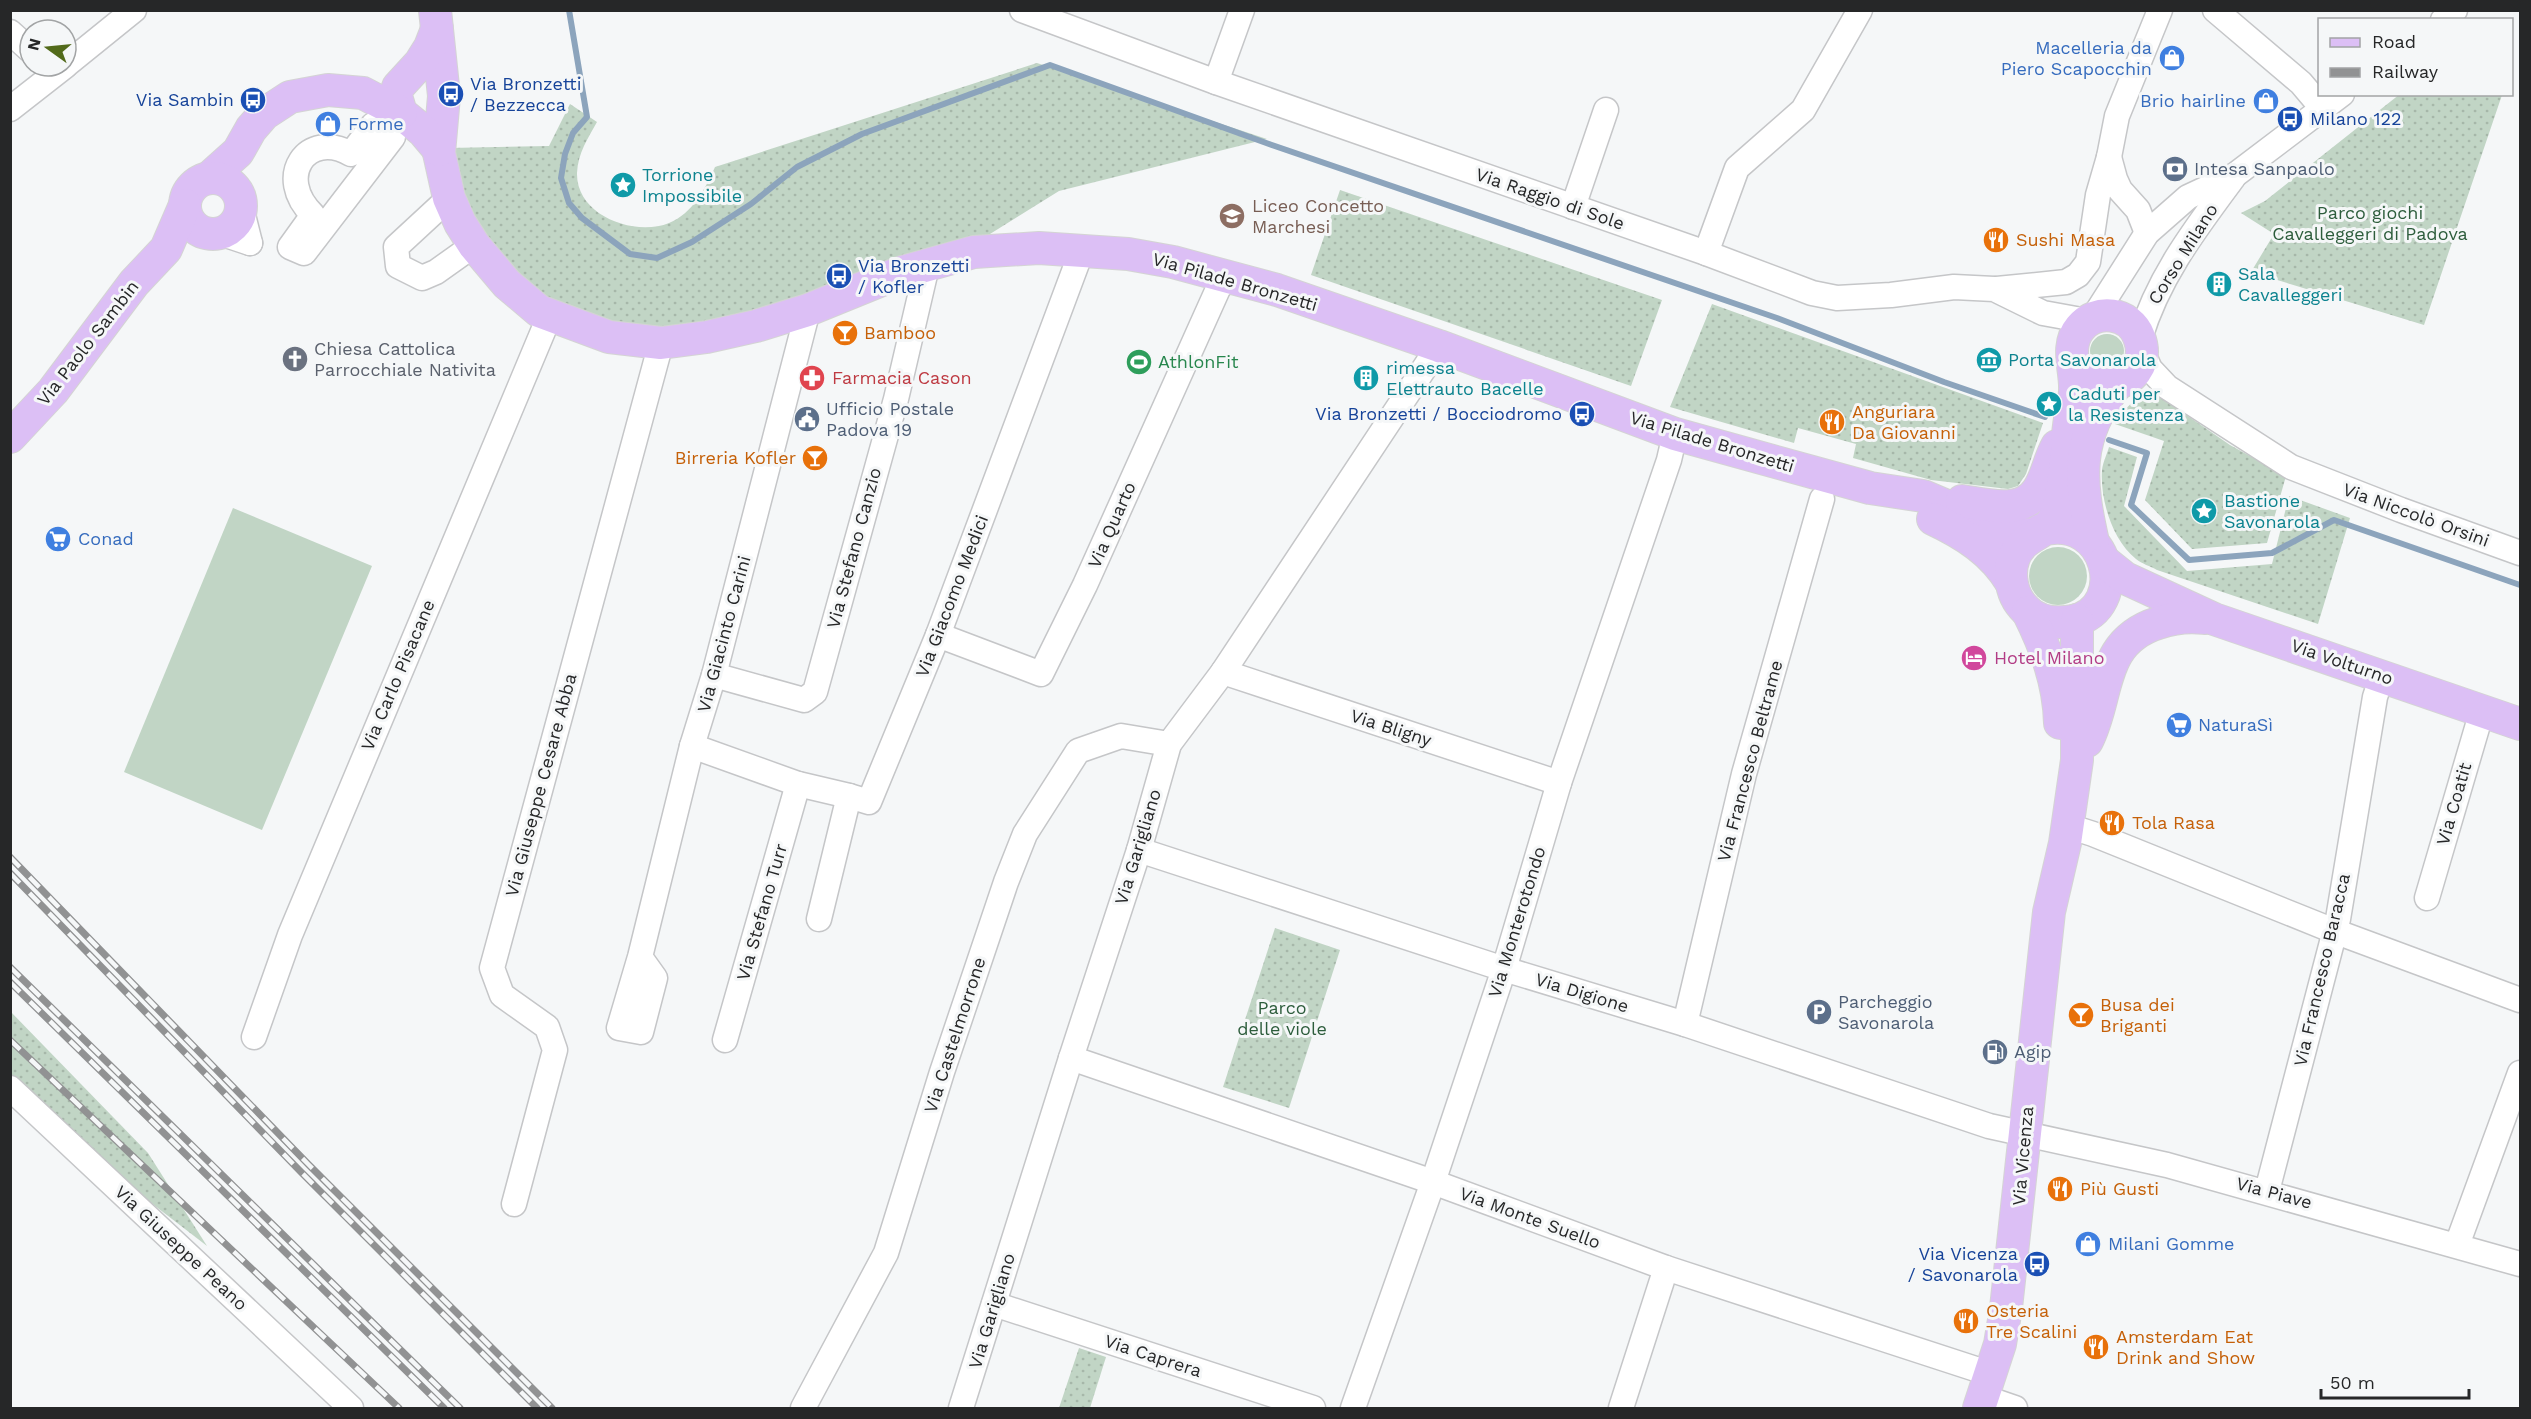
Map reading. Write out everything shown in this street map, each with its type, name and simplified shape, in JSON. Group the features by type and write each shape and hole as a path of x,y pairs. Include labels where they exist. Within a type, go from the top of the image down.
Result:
{"main road":[{"name":"Via Pilade Bronzetti","path":"405,116 396,96 398,87 430,47 436,20"},
{"name":"Via Pilade Bronzetti","path":"436,20 440,48 442,97 439,150 449,198 460,223 474,245 507,284 539,312 609,337 661,343 707,337 808,310 854,291 974,252 1007,249 1082,250 1128,254 1228,276 1277,290 1438,346 1675,434 1870,488 1923,496 2020,535 2038,532"},
{"path":"405,116 422,122 434,117 442,97 436,79 427,74 406,78"},
{"name":"Via Paolo Sambin","path":"363,93 406,78"},
{"name":"Via Paolo Sambin","path":"166,249 192,187 209,178 238,152 251,129 264,114 290,98 328,90 363,93 405,116"},
{"path":"405,116 423,131 439,150"},
{"path":"238,152 240,202"},
{"path":"209,178 228,182 240,202"},
{"name":"Via Paolo Sambin","path":"10,437 53,391 134,283 166,249 185,239 231,228 238,219 240,202"},
{"path":"185,205 190,223 214,233"},
{"path":"2107,315 2122,318 2133,327 2141,344 2137,369 2131,376 2117,384 2094,421 2083,464 2083,490 2107,577 2104,591 2087,612 2058,624 2042,621 2028,612 2019,602 2011,582 2011,572 2016,553 2022,545 2052,523 2060,504 2075,390 2074,339 2079,329 2090,320 2107,315"},
{"path":"2073,361 2082,375 2089,380 2105,385 2117,384"},
{"path":"1923,496 1991,507 2020,504 2038,490 2053,453 2069,424"},
{"name":"Via Pilade Bronzetti","path":"1870,488 1974,542 2002,567 2011,582"},
{"path":"2038,532 2067,528 2084,534 2099,552"},
{"name":"Via Volturno","path":"2099,552 2125,578 2214,619 2520,724"},
{"name":"Via Volturno","path":"2087,612 2165,598"},
{"name":"Via Vicenza","path":"1985,1393 2000,1344 2008,1297 2049,912 2050,836 2060,758 2060,713 2057,690 2050,661 2028,612"},
{"name":"Via Vicenza","path":"2049,912 2068,826 2077,760 2087,612"},
{"name":"Via Vicenza","path":"2077,760 2092,732 2109,670 2124,641 2135,632 2167,620 2193,616 2214,619"}],"street":[{"path":"78,52 134,10"},
{"name":"Via Raggio di Sole","path":"1022,10 1216,82 1706,253 1812,293 1836,298 1891,295 1954,287 1994,289 2043,313 2090,320"},
{"path":"1216,82 1242,10"},
{"path":"1706,253 1737,168 1803,110 1860,10"},
{"path":"1994,289 2066,282 2083,270 2090,254 2097,195 2109,157 2117,116 2160,10"},
{"path":"2215,10 2301,82 2323,109"},
{"path":"10,109 46,78"},
{"name":"Corso Milano","path":"2090,320 2147,233 2188,197 2235,175 2339,96"},
{"path":"1574,207 1606,110"},
{"path":"373,125 385,135 388,132 393,137 304,253 290,247 313,215 303,206 296,192 295,181 297,167 307,154 331,147 340,148 351,154 373,125"},
{"path":"2109,157 2120,190 2138,210 2147,233"},
{"name":"Corso Milano","path":"2141,344 2148,309 2163,278 2235,175"},
{"path":"449,198 396,247 398,266 422,278 436,272 474,245"},
{"name":"Via Giacomo Medici","path":"849,796 869,802 938,635 1082,250"},
{"name":"Via Stefano Canzio","path":"714,675 804,700 815,692 896,399 927,266"},
{"name":"Via Quarto","path":"938,635 1041,674 1085,585 1218,289 1228,276"},
{"name":"Via Giacinto Carini","path":"640,957 692,746 714,675 808,310"},
{"name":"Via Carlo Pisacane","path":"254,1037 290,935 549,317"},
{"name":"Via Giuseppe Cesare Abba","path":"514,1204 555,1050 547,1027 502,995 492,968 661,343"},
{"name":"Via Niccolò Orsini","path":"2141,344 2150,369 2167,387 2291,467 2520,553"},
{"name":"Via Garigliano","path":"961,1408 1139,850 1168,744 1223,672 1438,346"},
{"name":"Via Monterotondo","path":"1353,1408 1433,1182 1504,969 1559,783 1669,460 1675,434"},
{"name":"Via Francesco Beltrame","path":"1685,1024 1744,774 1822,500"},
{"name":"Via Bligny","path":"1223,672 1559,783"},
{"name":"Via Francesco Baracca","path":"2267,1191 2338,919 2375,697 2382,676"},
{"name":"Via Coatit","path":"2427,898 2482,711"},
{"name":"Via Castelmorrone","path":"803,1408 886,1253 942,1072 1006,882 1025,834 1078,751 1121,736 1168,744"},
{"path":"692,746 798,784 849,796 819,919"},
{"name":"Via Stefano Turr","path":"725,1040 798,784"},
{"path":"2068,826 2334,931 2520,1000"},
{"name":"Via Digione","path":"1139,850 1504,969 1685,1024 1989,1126 2025,1134"},
{"name":"Via Monte Suello","path":"1071,1058 1433,1182 1666,1268 1985,1393"},
{"path":"2457,1245 2520,1073"},
{"name":"Via Giuseppe Peano","path":"10,1088 351,1408"},
{"name":"Via Piave","path":"2025,1134 2167,1165 2267,1191 2520,1264"},
{"path":"1621,1408 1666,1268"},
{"name":"Via Caprera","path":"994,1304 1312,1408"},
{"path":"1985,1393 2015,1408"}],"green space":[{"path":"1037,63 1267,139 1059,191 974,244 710,324 639,328 572,313 532,289 484,237 461,190 449,148 549,146 570,104 597,122 584,146 577,173 579,188 586,201 610,219 625,225 655,227 677,219 691,207 715,167"},
{"name":"Parco giochi Cavalleggeri di Padova","path":"2397,96 2502,96 2424,325 2251,272 2274,234 2241,213 2265,201"},
{"path":"1340,190 1662,300 1631,386 1311,275"},
{"path":"1712,304 2043,423 2026,474 2018,486 2008,489 1931,480 1853,458 1856,444 1798,428 1794,443 1670,407"},
{"path":"2107,334 2119,339 2124,351 2119,363 2107,368 2095,363 2090,351 2095,339"},
{"path":"2152,394 2166,401 2230,445 2286,476 2267,543 2192,549 2145,500 2164,441 2115,424 2130,404"},
{"path":"2109,447 2137,457 2124,506 2187,571 2272,564 2289,496 2350,518 2318,624 2157,570 2136,559 2120,541 2106,506 2102,470"},
{"path":"233,508 372,566 262,830 124,772"},
{"path":"2058,547 2069,549 2082,560 2087,576 2085,587 2074,600 2058,605 2047,603 2034,592 2029,576 2031,565 2042,552"},
{"name":"Parco delle viole","path":"1275,928 1340,950 1289,1108 1223,1087"},
{"path":"10,1011 148,1153 207,1246 124,1182 11,1074"},
{"path":"1079,1348 1106,1357 1090,1408 1059,1408"}],"waterway":[{"path":"569,10 587,117 573,133 565,154 561,178 569,203 582,218 630,254 657,258 692,242 751,204 797,167 862,134 1050,65 1269,144 1777,318 1944,382 2045,417"},
{"path":"2109,440 2147,453 2131,505 2189,560 2272,553 2334,520 2520,585"}],"railway":[{"path":"10,857 308,1164 552,1408"},
{"path":"10,873 301,1172 537,1408"},
{"path":"10,967 460,1408"},
{"path":"10,982 444,1408"},
{"path":"10,1040 399,1408"}],"place":[{"name":"Macelleria da Piero Scapocchin","path":"2172,58"},
{"name":"Via Bronzetti / Bezzecca","path":"451,94"},
{"name":"Via Sambin","path":"253,100"},
{"name":"Brio hairline","path":"2266,101"},
{"name":"Milano 122","path":"2290,119"},
{"name":"Forme","path":"328,124"},
{"name":"Intesa Sanpaolo","path":"2175,169"},
{"name":"Torrione Impossibile","path":"623,185"},
{"name":"Liceo Concetto Marchesi","path":"1232,216"},
{"name":"Sushi Masa","path":"1996,240"},
{"name":"Via Bronzetti / Kofler","path":"839,276"},
{"name":"Sala Cavalleggeri","path":"2219,284"},
{"name":"Bamboo","path":"845,333"},
{"name":"Chiesa Cattolica Parrocchiale Nativita","path":"295,359"},
{"name":"Porta Savonarola","path":"1989,360"},
{"name":"AthlonFit","path":"1139,362"},
{"name":"Farmacia Cason","path":"812,378"},
{"name":"rimessa Elettrauto Bacelle","path":"1366,378"},
{"name":"Caduti per la Resistenza","path":"2049,404"},
{"name":"Via Bronzetti / Bocciodromo","path":"1582,414"},
{"name":"Ufficio Postale Padova 19","path":"807,419"},
{"name":"Anguriara Da Giovanni","path":"1832,422"},
{"name":"Birreria Kofler","path":"815,458"},
{"name":"Bastione Savonarola","path":"2204,511"},
{"name":"Conad","path":"58,539"},
{"name":"Hotel Milano","path":"1974,658"},
{"name":"NaturaSì","path":"2179,725"},
{"name":"Tola Rasa","path":"2112,823"},
{"name":"Parcheggio Savonarola","path":"1819,1012"},
{"name":"Busa dei Briganti","path":"2081,1015"},
{"name":"Agip","path":"1995,1052"},
{"name":"Più Gusti","path":"2060,1189"},
{"name":"Milani Gomme","path":"2088,1244"},
{"name":"Via Vicenza / Savonarola","path":"2037,1264"},
{"name":"Osteria Tre Scalini","path":"1966,1321"},
{"name":"Amsterdam Eat Drink and Show","path":"2096,1347"}]}
